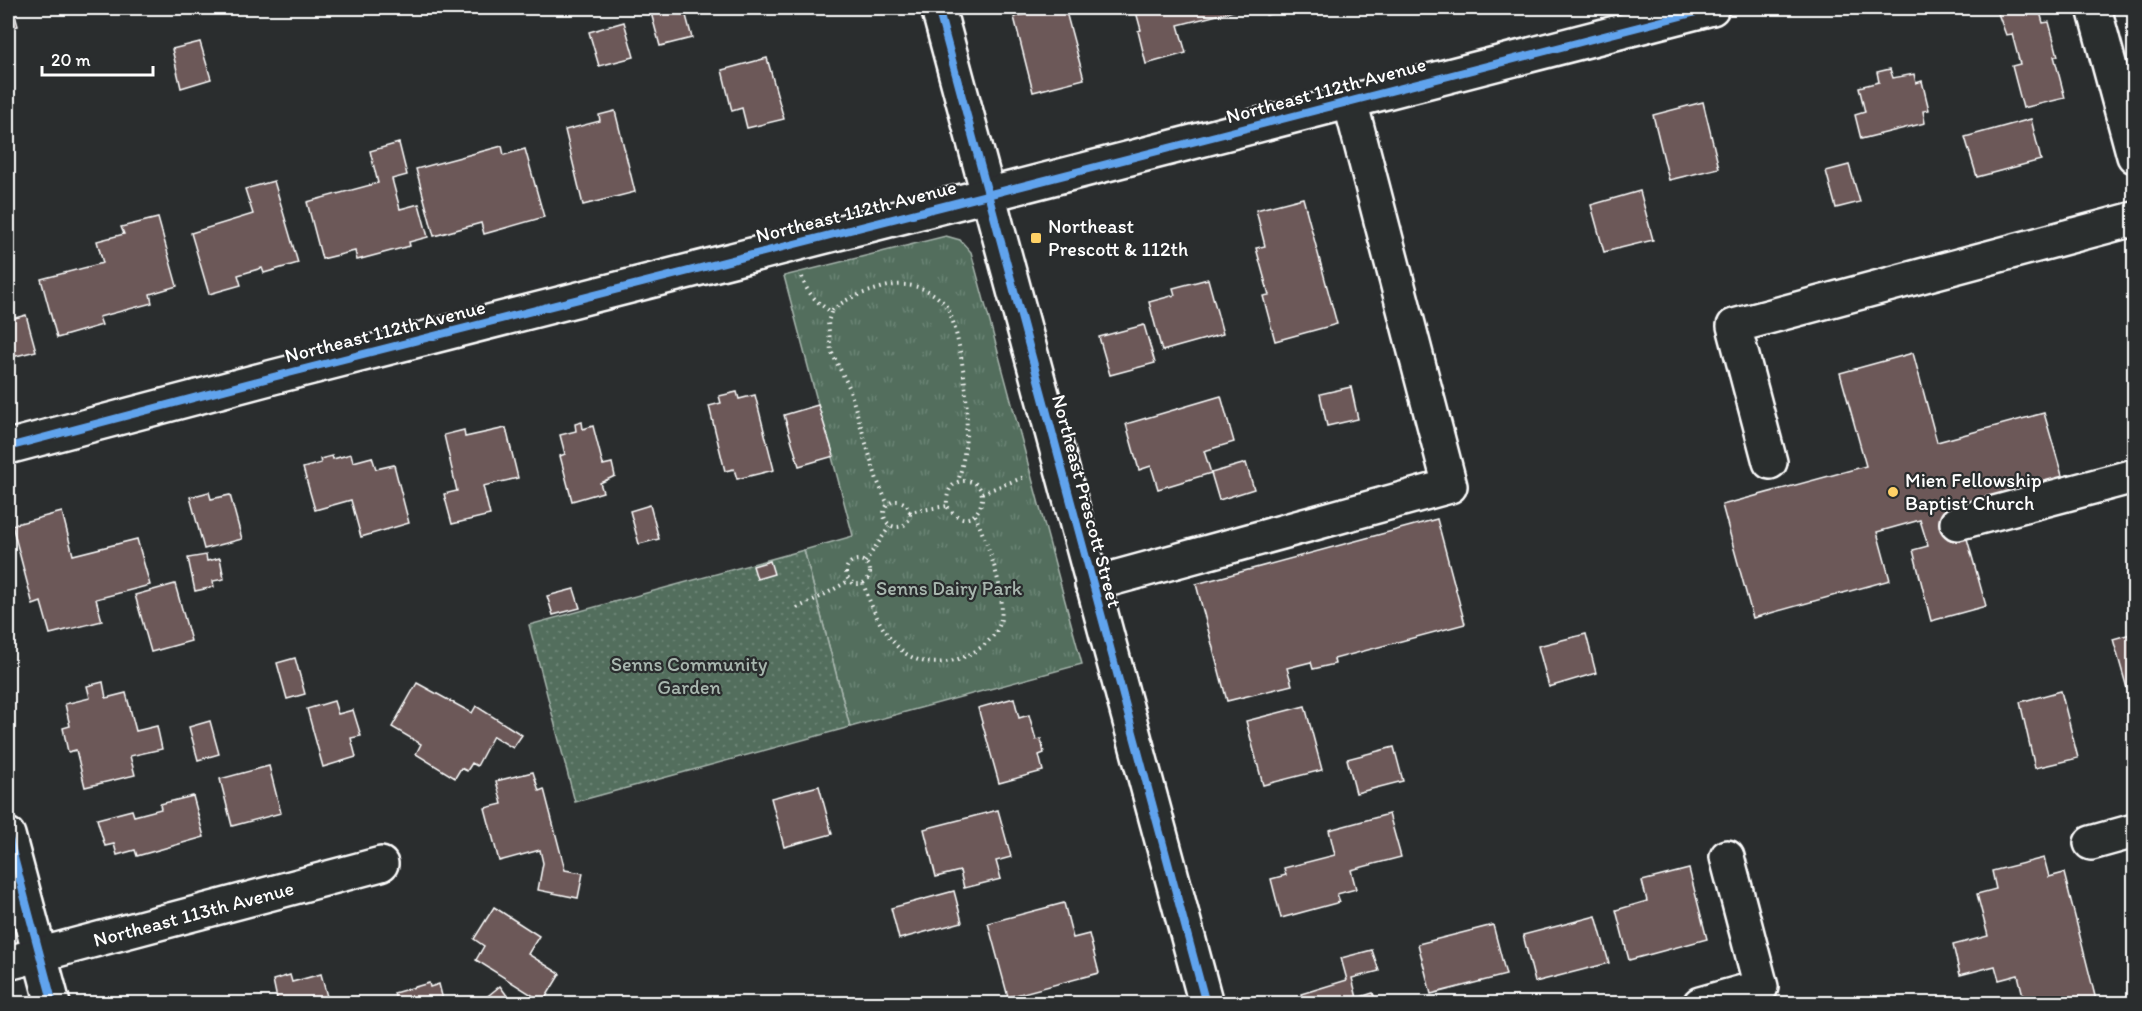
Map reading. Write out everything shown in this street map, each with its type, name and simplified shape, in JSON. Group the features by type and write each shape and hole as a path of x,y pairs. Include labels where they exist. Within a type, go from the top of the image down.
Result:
{"street":[{"name":"Northeast Prescott Street","path":"938,8 1206,1004"},
{"name":"Northeast 112th Avenue","path":"8,447 273,376 1712,8"},
{"path":"2094,8 2134,156"},
{"path":"1092,584 1450,486 1350,101"},
{"path":"1770,462 1734,326 2134,219"},
{"path":"1957,523 2134,476"},
{"path":"2091,843 2134,831"},
{"path":"8,835 52,1004"},
{"path":"1700,1004 1761,987 1727,857"},
{"name":"Northeast 113th Avenue","path":"8,963 381,864"}],"path":[{"path":"793,244 805,288 817,302 831,312"},
{"path":"888,505 877,480 849,387 831,351 828,322 831,312 843,301 894,285 914,286 934,295 946,307 956,332 966,387 968,418 964,461 958,482"},
{"path":"982,493 1059,464"},
{"path":"968,481 977,485 982,493 983,502 975,515 962,518 953,514 947,506 946,496 950,487 958,482 968,481"},
{"path":"895,501 903,503 909,512 906,524 898,527 890,526 885,519 884,512 888,505 895,501"},
{"path":"909,512 947,506"},
{"path":"863,583 886,635 904,653 918,661 933,663 954,661 972,653 989,641 999,625 1002,605 990,552 975,515"},
{"path":"865,562 890,526"},
{"path":"857,560 865,562 869,567 870,575 863,583 852,583 847,577 846,570 850,563 857,560"},
{"path":"796,608 850,580"}],"green space":[{"name":"Senns Dairy Park","path":"946,236 960,240 971,252 1082,664 850,727 804,550 853,536 784,276"},
{"name":"Senns Community Garden","path":"804,550 850,727 575,802 529,625"}],"building":[{"path":"8,8 13,8 18,26 8,29"},
{"path":"684,8 692,38 660,46 650,9"},
{"path":"1050,8 1065,8 1084,79 1033,92 1014,17"},
{"path":"1135,8 1245,8 1178,25 1186,53 1146,64"},
{"path":"1264,8 1295,8 1266,15"},
{"path":"1996,8 2039,8 2043,23 2049,22 2058,56 2054,56 2065,98 2023,108 2012,66 2020,64 2012,34 2006,35"},
{"path":"624,22 634,57 599,66 589,32"},
{"path":"200,42 211,79 181,88 172,49"},
{"path":"767,58 784,119 747,128 742,108 732,111 722,70"},
{"path":"1890,69 1893,78 1914,74 1916,83 1922,81 1929,110 1923,111 1925,123 1861,139 1855,115 1865,112 1859,87 1879,82 1877,72"},
{"path":"1703,102 1719,168 1669,180 1653,115"},
{"path":"615,111 635,192 583,205 565,130 600,121 599,115"},
{"path":"2031,119 2041,160 1977,177 1965,137"},
{"path":"399,143 407,175 392,179 400,209 419,204 428,237 409,242 410,246 357,260 355,251 322,259 307,202 378,183 370,151"},
{"path":"502,146 504,155 525,149 544,217 484,234 481,223 434,236 416,169"},
{"path":"1849,165 1860,202 1836,208 1826,171"},
{"path":"274,181 298,263 264,273 262,268 238,275 241,285 209,294 191,233 253,214 245,189"},
{"path":"1640,191 1653,240 1604,252 1591,205"},
{"path":"1303,198 1337,324 1275,341 1263,296 1269,295 1256,248 1265,246 1256,210"},
{"path":"158,218 177,286 150,294 152,303 99,317 102,325 57,338 41,279 103,263 97,241 124,234 121,227"},
{"path":"1208,279 1223,334 1162,351 1149,302 1175,295 1173,288"},
{"path":"26,315 36,351 8,358 8,320"},
{"path":"1144,325 1155,363 1110,375 1099,337"},
{"name":"Mien Fellowship Baptist Church","path":"1913,353 1937,442 2044,413 2063,479 1943,512 1951,540 1966,535 1986,606 1931,621 1913,550 1928,546 1920,520 1877,532 1890,580 1753,618 1722,505 1866,466 1840,373"},
{"path":"1351,387 1358,419 1327,426 1320,394"},
{"path":"737,392 739,399 755,395 774,470 737,479 734,469 725,471 709,406 721,403 719,396"},
{"path":"1221,396 1234,442 1204,451 1211,473 1158,489 1151,466 1139,470 1126,424"},
{"path":"818,405 834,456 799,466 784,415"},
{"path":"582,422 583,429 593,426 603,465 612,463 615,476 600,483 603,492 572,501 560,456 565,454 560,435 576,431 575,424"},
{"path":"506,428 518,478 483,486 490,515 452,524 444,494 457,491 444,435 464,430 465,437"},
{"path":"351,454 353,462 372,457 376,469 394,465 409,523 361,537 351,500 315,510 303,468 321,463 320,459 332,456 333,459"},
{"path":"1246,463 1254,489 1219,500 1211,473"},
{"path":"209,492 211,499 230,495 242,539 204,549 190,497"},
{"path":"650,505 659,539 639,544 630,511"},
{"path":"62,512 73,555 137,539 150,585 96,599 102,621 50,634 41,602 33,605 12,525"},
{"path":"1437,519 1465,624 1334,659 1335,664 1313,669 1311,662 1287,668 1292,685 1227,701 1196,584"},
{"path":"206,555 207,561 220,558 224,579 213,581 214,587 195,591 188,558"},
{"path":"770,561 774,574 757,579 753,566"},
{"path":"175,584 191,641 151,652 135,595"},
{"path":"574,589 580,608 553,615 547,596"},
{"path":"2134,633 2134,713 2113,639"},
{"path":"1586,634 1596,673 1549,687 1538,646"},
{"path":"295,658 305,694 287,699 277,663"},
{"path":"103,682 106,698 126,693 136,731 157,726 162,749 130,756 135,775 85,787 76,750 68,752 63,728 70,726 65,704 90,698 87,686"},
{"path":"417,683 472,713 476,706 522,735 513,748 493,736 477,766 472,763 467,771 461,768 455,778 416,754 421,744 392,727"},
{"path":"2061,691 2078,758 2035,768 2020,702"},
{"path":"1014,698 1019,718 1029,715 1036,740 1041,739 1044,753 1039,755 1043,771 999,783 978,708"},
{"path":"334,701 338,714 353,710 361,736 351,738 356,757 323,767 307,709"},
{"path":"1305,706 1322,770 1263,785 1246,721"},
{"path":"210,721 219,754 198,760 189,727"},
{"path":"1394,747 1403,781 1356,793 1347,759"},
{"path":"269,766 281,813 232,826 220,779"},
{"path":"533,772 539,791 544,789 565,870 583,873 578,898 538,890 543,863 540,850 499,861 485,808 502,804 496,781"},
{"path":"819,786 832,834 784,847 771,798"},
{"path":"193,796 204,837 137,856 135,850 117,855 114,844 105,846 97,819 132,810 134,816 161,809 160,804"},
{"path":"998,810 1011,857 996,861 1001,879 964,888 960,871 936,877 924,829"},
{"path":"1389,814 1401,857 1351,870 1356,889 1337,894 1340,902 1281,918 1271,879 1286,875 1284,868 1335,855 1329,830"},
{"path":"2044,858 2049,877 2064,873 2097,1004 2025,1004 2018,975 1999,980 1995,966 1960,975 1953,945 1988,936 1977,894 1996,889 1992,871"},
{"path":"1689,869 1707,939 1629,960 1616,910 1647,901 1642,881"},
{"path":"954,891 962,922 899,939 891,908"},
{"path":"1064,903 1073,938 1089,934 1099,973 1008,997 988,923"},
{"path":"494,907 539,936 528,954 560,974 543,1002 476,960 484,946 474,939"},
{"path":"1596,916 1609,963 1535,982 1523,935"},
{"path":"1493,925 1506,975 1431,994 1418,944"},
{"path":"1372,950 1379,971 1352,978 1357,998 1373,993 1377,1004 1304,1004 1301,994 1347,980 1341,958"},
{"path":"2134,952 2134,975 2129,954"},
{"path":"321,974 329,1004 278,1004 273,980 290,975 292,982"},
{"path":"429,983 430,987 439,984 444,1004 397,1004 394,993"},
{"path":"500,986 513,1004 478,1004"}],"cycle path":[{"path":"938,8 1206,1004"},
{"path":"8,447 1712,8"},
{"path":"8,835 53,1004"}],"place":[{"name":"Northeast Prescott & 112th","path":"1036,238"},
{"name":"Mien Fellowship Baptist Church","path":"1893,492"}]}
